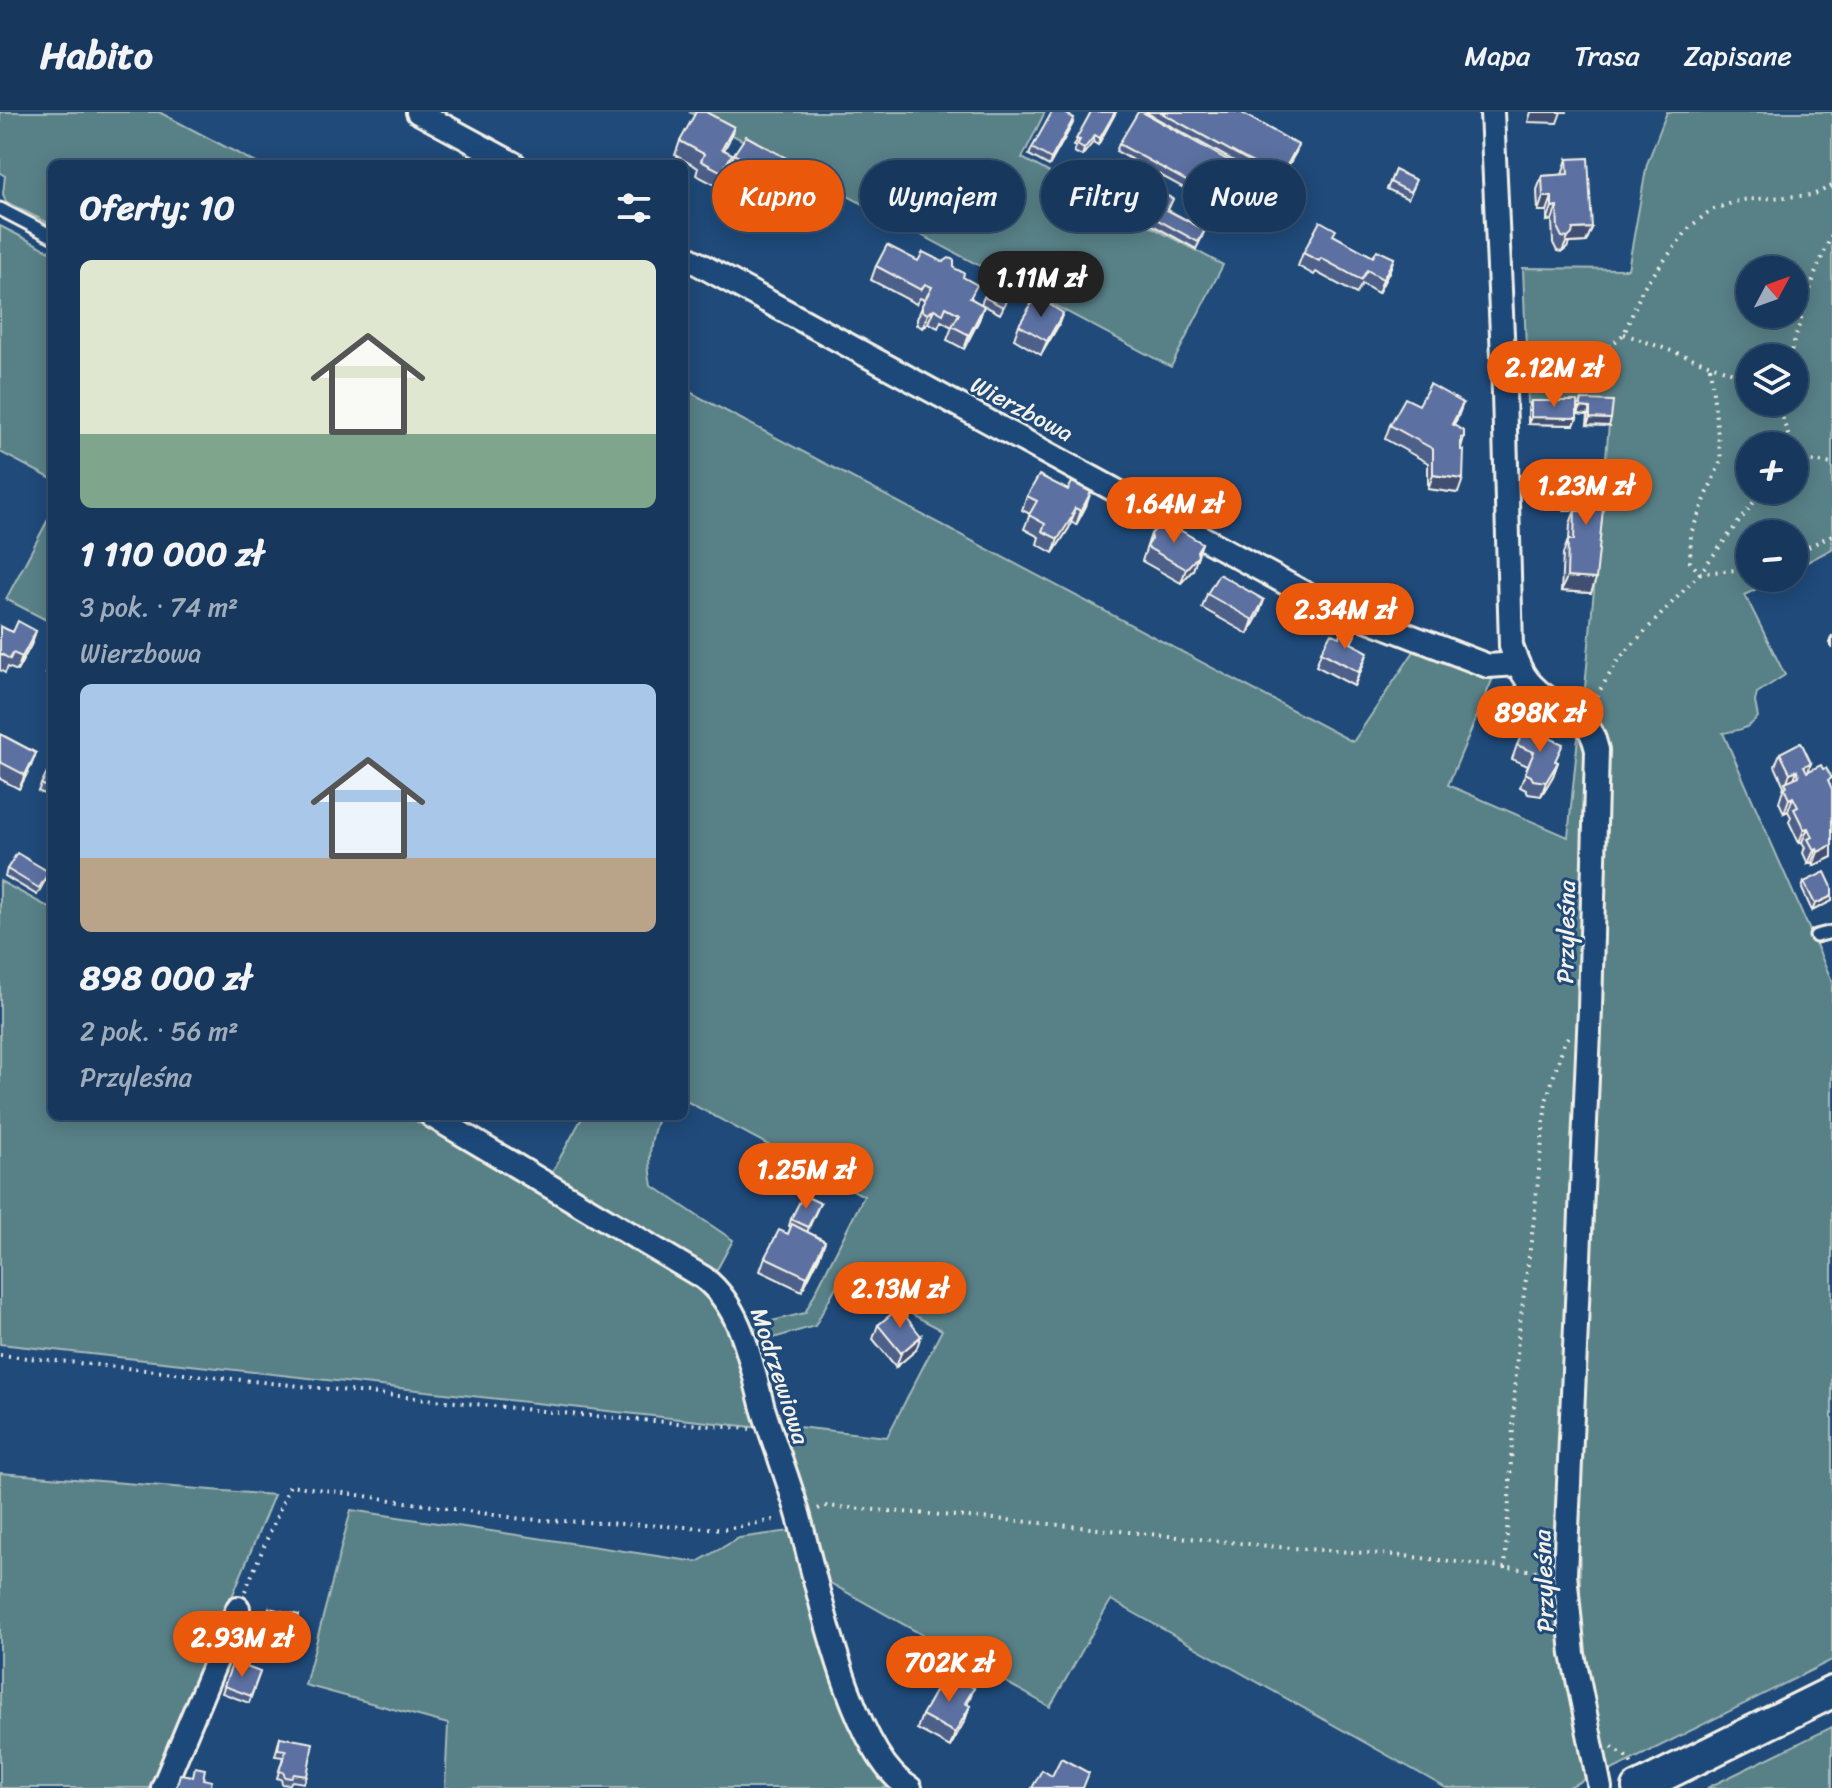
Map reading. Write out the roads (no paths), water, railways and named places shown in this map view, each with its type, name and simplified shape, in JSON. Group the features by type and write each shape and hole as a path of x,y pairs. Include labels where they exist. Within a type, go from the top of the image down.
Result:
{"main road":[{"path":"1641,1787 1832,1692"}],"street":[{"path":"418,112 507,160"},
{"path":"1492,112 1511,646 1517,664"},
{"name":"Wierzbowa","path":"688,258 1317,600 1488,666 1517,664"},
{"name":"Przyleśna","path":"1517,664 1532,685 1585,720 1593,732 1597,750 1590,1009 1565,1574 1573,1654 1600,1788"},
{"name":"Modrzewiowa","path":"439,1120 704,1278 720,1291 739,1326 799,1515 816,1590 862,1722 882,1760 900,1783 910,1788"},
{"path":"163,1788 238,1608"}],"lane":[{"path":"0,209 48,234"},
{"path":"1816,936 1832,932"}]}
